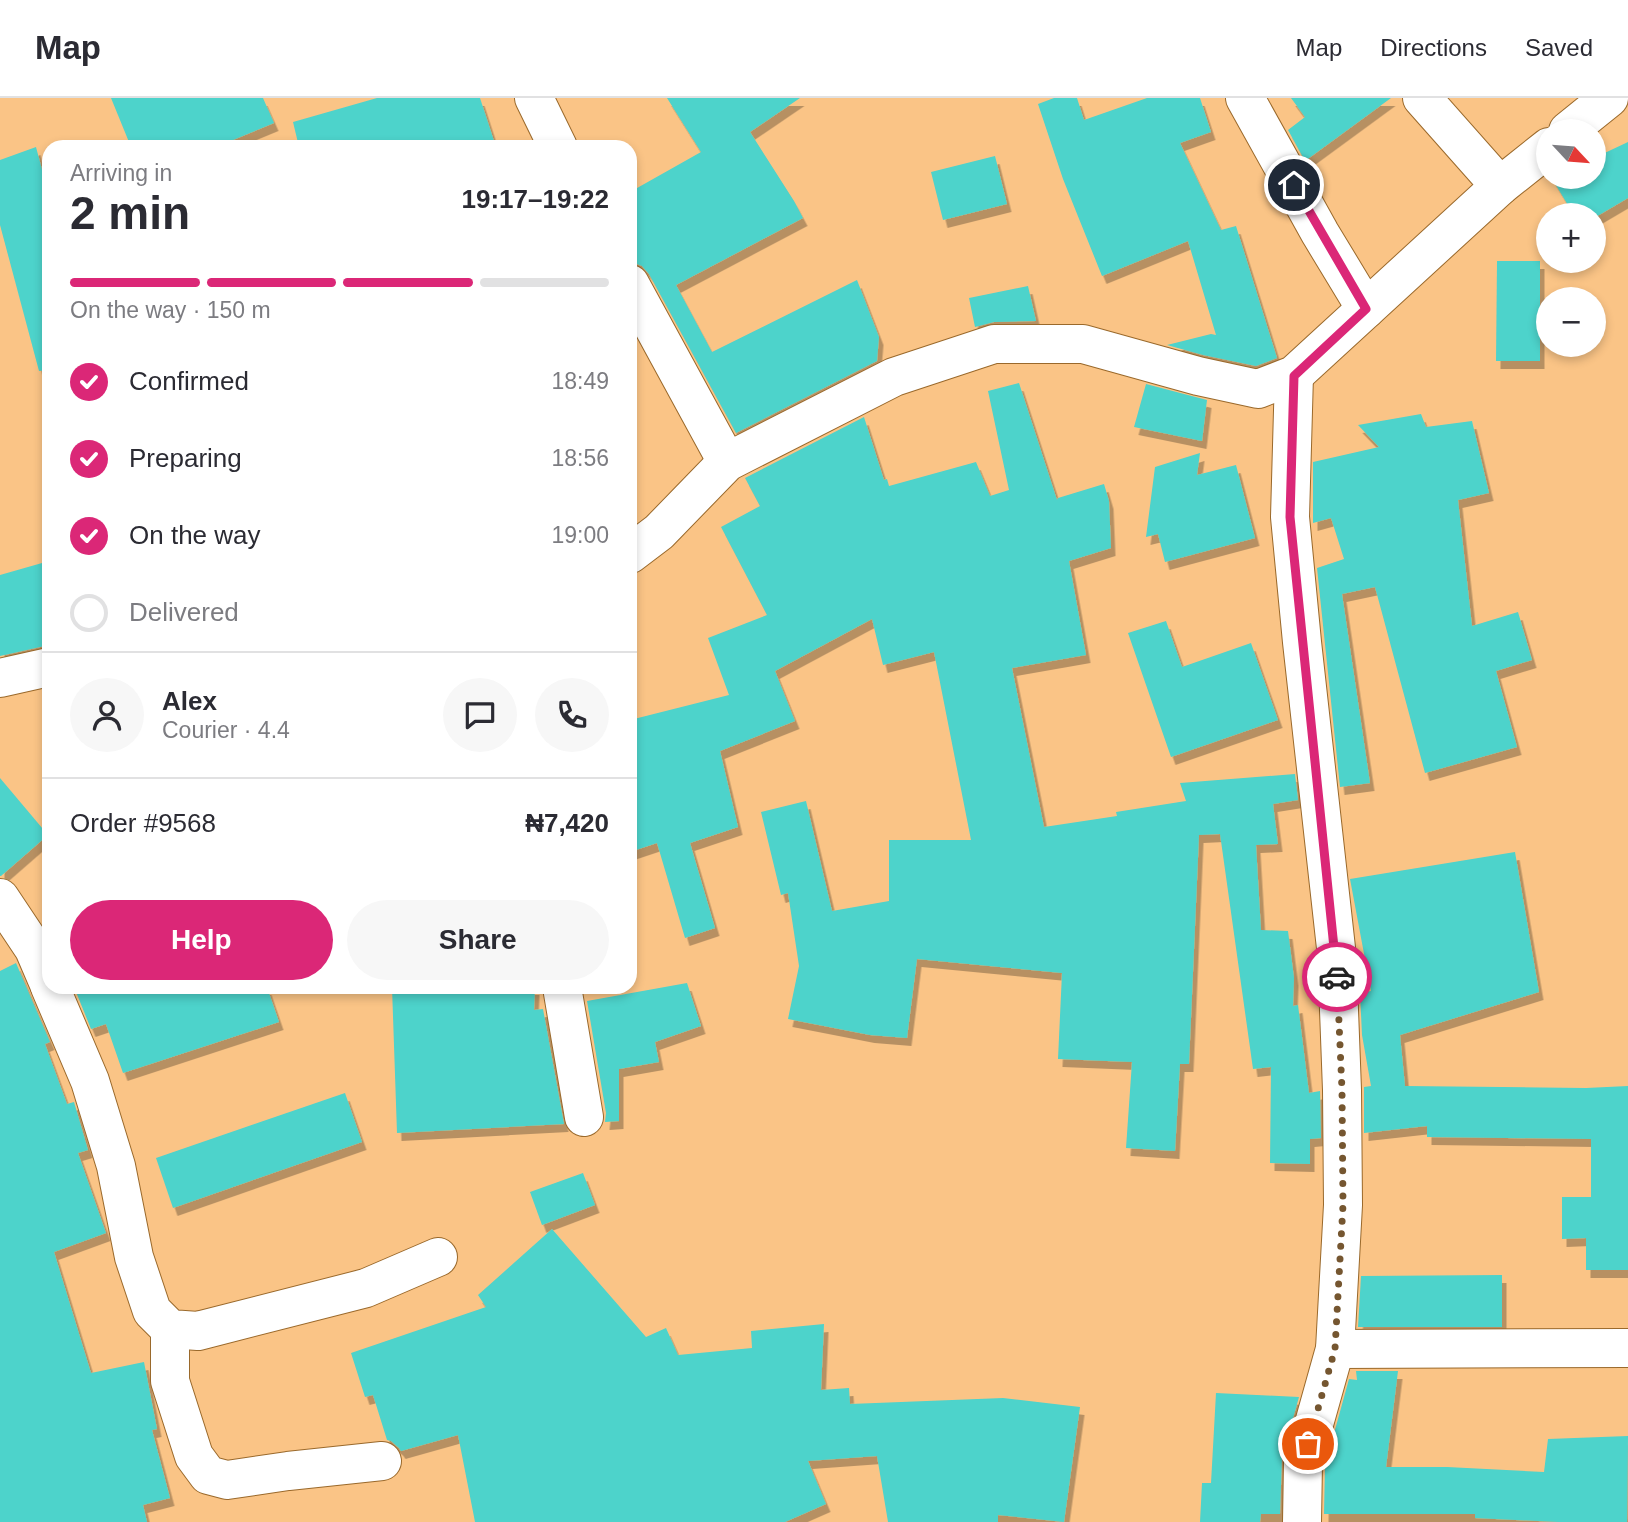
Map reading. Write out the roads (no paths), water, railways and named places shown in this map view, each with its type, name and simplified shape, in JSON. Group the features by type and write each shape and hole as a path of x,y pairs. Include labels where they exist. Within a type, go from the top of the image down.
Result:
{"street":[{"path":"534,98 555,140"},
{"path":"1245,98 1366,309"},
{"path":"1422,98 1500,186"},
{"path":"1583,119 1609,98"},
{"path":"637,549 659,532 727,462 894,377 994,344 1083,344 1198,376 1258,389 1294,376 1500,186 1536,157"},
{"path":"637,297 727,462"},
{"path":"1294,376 1290,517 1336,957 1342,1090 1343,1205 1335,1349 1303,1462 1302,1522"},
{"path":"0,678 42,669"},
{"path":"0,898 34,950 42,968"},
{"path":"53,994 90,1082 116,1166 134,1257 152,1311 170,1329 198,1331 366,1288 438,1256"},
{"path":"563,994 584,1117"},
{"path":"170,1329 170,1381 194,1456 208,1475 227,1480 382,1461"},
{"path":"1335,1349 1628,1348"}]}
